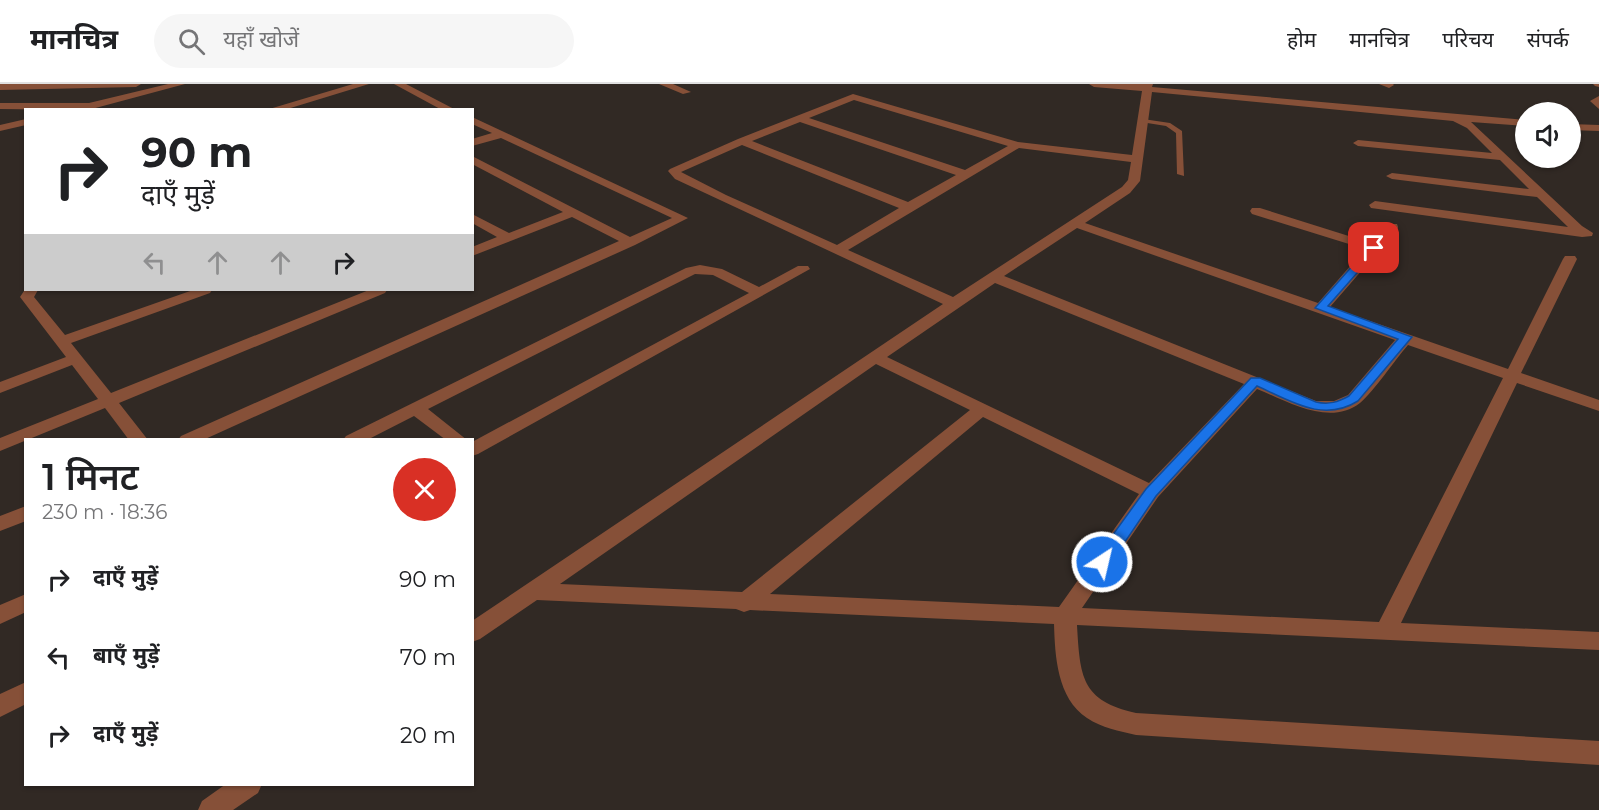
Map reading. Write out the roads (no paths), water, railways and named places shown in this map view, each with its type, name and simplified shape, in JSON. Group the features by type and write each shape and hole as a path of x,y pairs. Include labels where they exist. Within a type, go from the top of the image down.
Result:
{"street":[{"path":"0,87 136,84"},
{"path":"82,108 180,84"},
{"path":"278,108 364,84"},
{"path":"399,84 447,108"},
{"path":"664,84 686,92"},
{"path":"1094,84 1148,87 1515,122"},
{"path":"1209,84 1292,92"},
{"path":"474,632 954,303 1126,190 1134,181 1148,87"},
{"path":"954,303 722,198 674,173 679,167 742,141 849,98 860,97 1017,145 1137,159"},
{"path":"1599,99 1595,101 1599,106"},
{"path":"0,106 94,105"},
{"path":"799,118 967,175"},
{"path":"1455,118 1471,126 1577,229 1593,234"},
{"path":"192,438 682,218 474,121"},
{"path":"0,128 24,122"},
{"path":"1581,127 1599,128"},
{"path":"474,142 502,134"},
{"path":"742,141 909,207"},
{"path":"1358,143 1503,157"},
{"path":"838,250 1017,145"},
{"path":"476,164 630,242"},
{"path":"1392,176 1540,194"},
{"path":"1375,205 1593,234"},
{"path":"1256,211 1374,248"},
{"path":"474,251 573,212"},
{"path":"474,219 508,238"},
{"path":"1077,224 1599,406"},
{"path":"1320,308 1392,227"},
{"path":"1386,630 1570,259"},
{"path":"356,438 691,271 698,269 717,272 758,292"},
{"path":"474,449 803,269"},
{"path":"993,277 1256,381 1313,406 1335,407 1354,399 1406,337"},
{"path":"30,291 27,297 137,438"},
{"path":"62,341 202,291"},
{"path":"0,445 378,291"},
{"path":"875,357 1151,492"},
{"path":"0,388 77,358"},
{"path":"1256,381 1151,492 1065,615 1067,658 1076,689 1094,710 1110,718 1136,724 1599,753"},
{"path":"415,408 455,438"},
{"path":"744,603 982,410"},
{"path":"0,524 24,514"},
{"path":"533,591 744,603 1065,615 1599,641"},
{"path":"0,615 24,603"},
{"path":"0,706 24,693"},
{"path":"211,810 246,786"}],"lane":[{"path":"1143,121 1168,124 1180,132 1181,174"}]}
